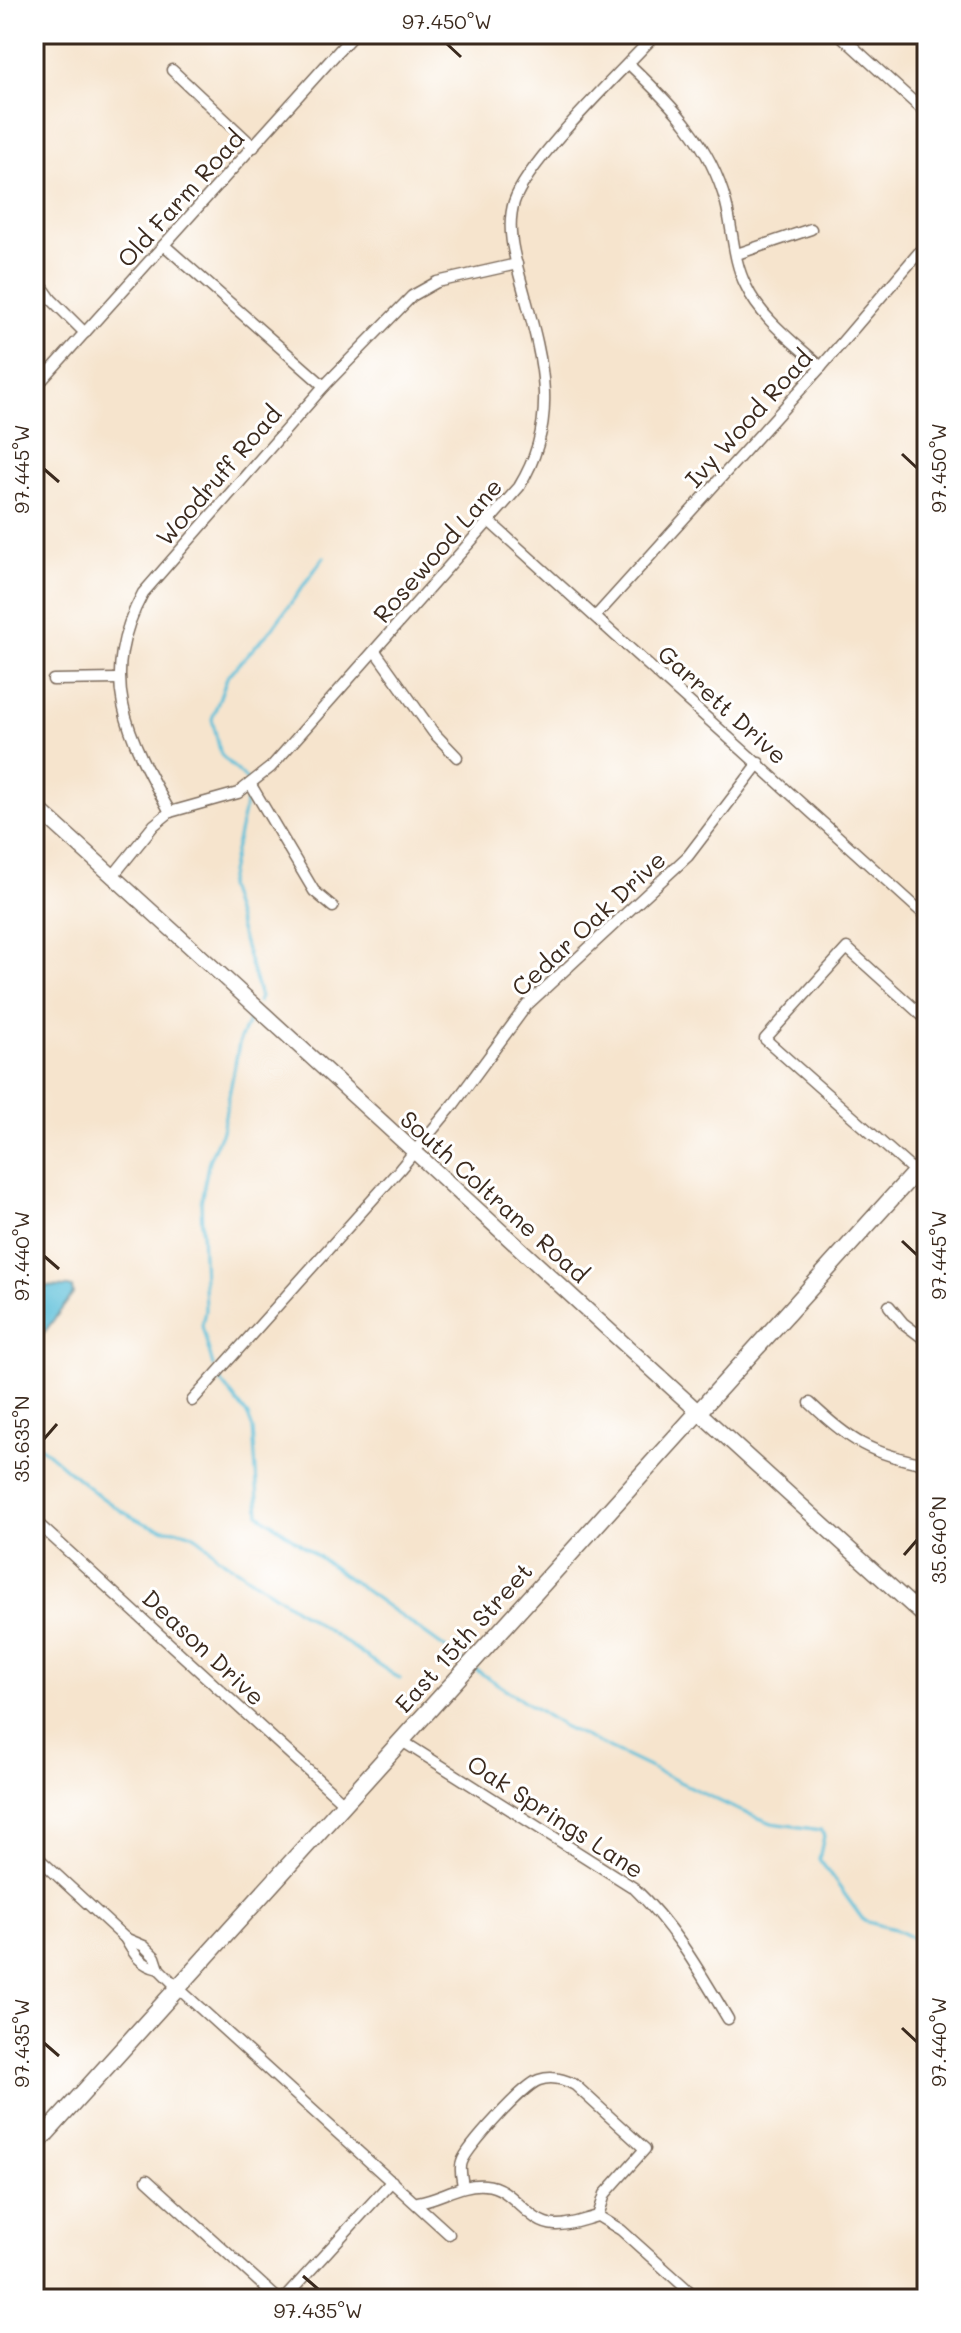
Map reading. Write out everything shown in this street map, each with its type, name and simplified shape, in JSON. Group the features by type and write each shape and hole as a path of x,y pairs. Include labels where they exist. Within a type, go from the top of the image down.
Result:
{"main road":[{"name":"South Coltrane Road","path":"34,805 698,1414 927,1619"},
{"name":"East 15th Street","path":"34,2147 927,1159"}],"street":[{"name":"Old Farm Road","path":"34,389 354,34"},
{"name":"Rosewood Lane","path":"170,812 214,802 249,786 491,523 534,461 547,406 510,224 521,187 656,34"},
{"path":"839,34 927,114"},
{"path":"629,64 672,105 697,137 718,176 744,284 757,305 821,367"},
{"path":"172,70 254,147"},
{"path":"737,254 811,229"},
{"name":"Ivy Wood Road","path":"596,616 821,367 927,243"},
{"path":"164,245 324,386"},
{"name":"Woodruff Road","path":"170,812 140,758 122,711 118,679 125,632 143,593 385,321 426,287 517,264"},
{"path":"34,275 51,299 85,333"},
{"name":"Garrett Drive","path":"491,523 927,917"},
{"path":"375,651 433,732 457,757"},
{"path":"53,680 118,679"},
{"name":"Cedar Oak Drive","path":"192,1401 414,1152 527,1005 680,864 759,763"},
{"path":"249,786 314,891 333,907"},
{"path":"112,877 154,825 170,812"},
{"path":"915,1172 765,1039 847,948 927,1020"},
{"path":"889,1306 903,1323 927,1341"},
{"path":"810,1403 854,1442 873,1452 927,1463 927,1485"},
{"name":"Deason Drive","path":"34,1520 345,1804"},
{"name":"Oak Springs Lane","path":"402,1741 634,1888 657,1910 688,1953 728,2019"},
{"path":"34,1854 125,1938 135,1956 147,1967 159,1969 418,2202 449,2234"},
{"path":"463,2186 462,2163 472,2147 528,2087 540,2079 554,2078 575,2085 645,2149 605,2194 598,2216"},
{"path":"147,2180 281,2299 392,2181"},
{"path":"418,2202 463,2186 486,2185 499,2188 534,2217 551,2225 598,2216 621,2230 692,2297"}],"water":[{"path":"34,1286 68,1287 72,1288 73,1294 34,1346"}],"waterway":[{"path":"249,782 221,755 212,719 228,675 272,629 324,557"},
{"path":"249,789 227,886 260,997 258,1002"},
{"path":"213,1366 202,1326 205,1310 201,1202 209,1160 222,1131 240,1039 253,1012"},
{"path":"218,1377 248,1416 253,1429 259,1514 466,1663"},
{"path":"34,1441 113,1505 154,1527 180,1530 196,1536 217,1556 400,1679"},
{"path":"476,1670 561,1725 738,1810 772,1823 821,1830 824,1836 819,1859 864,1921 894,1929 927,1945"}]}
